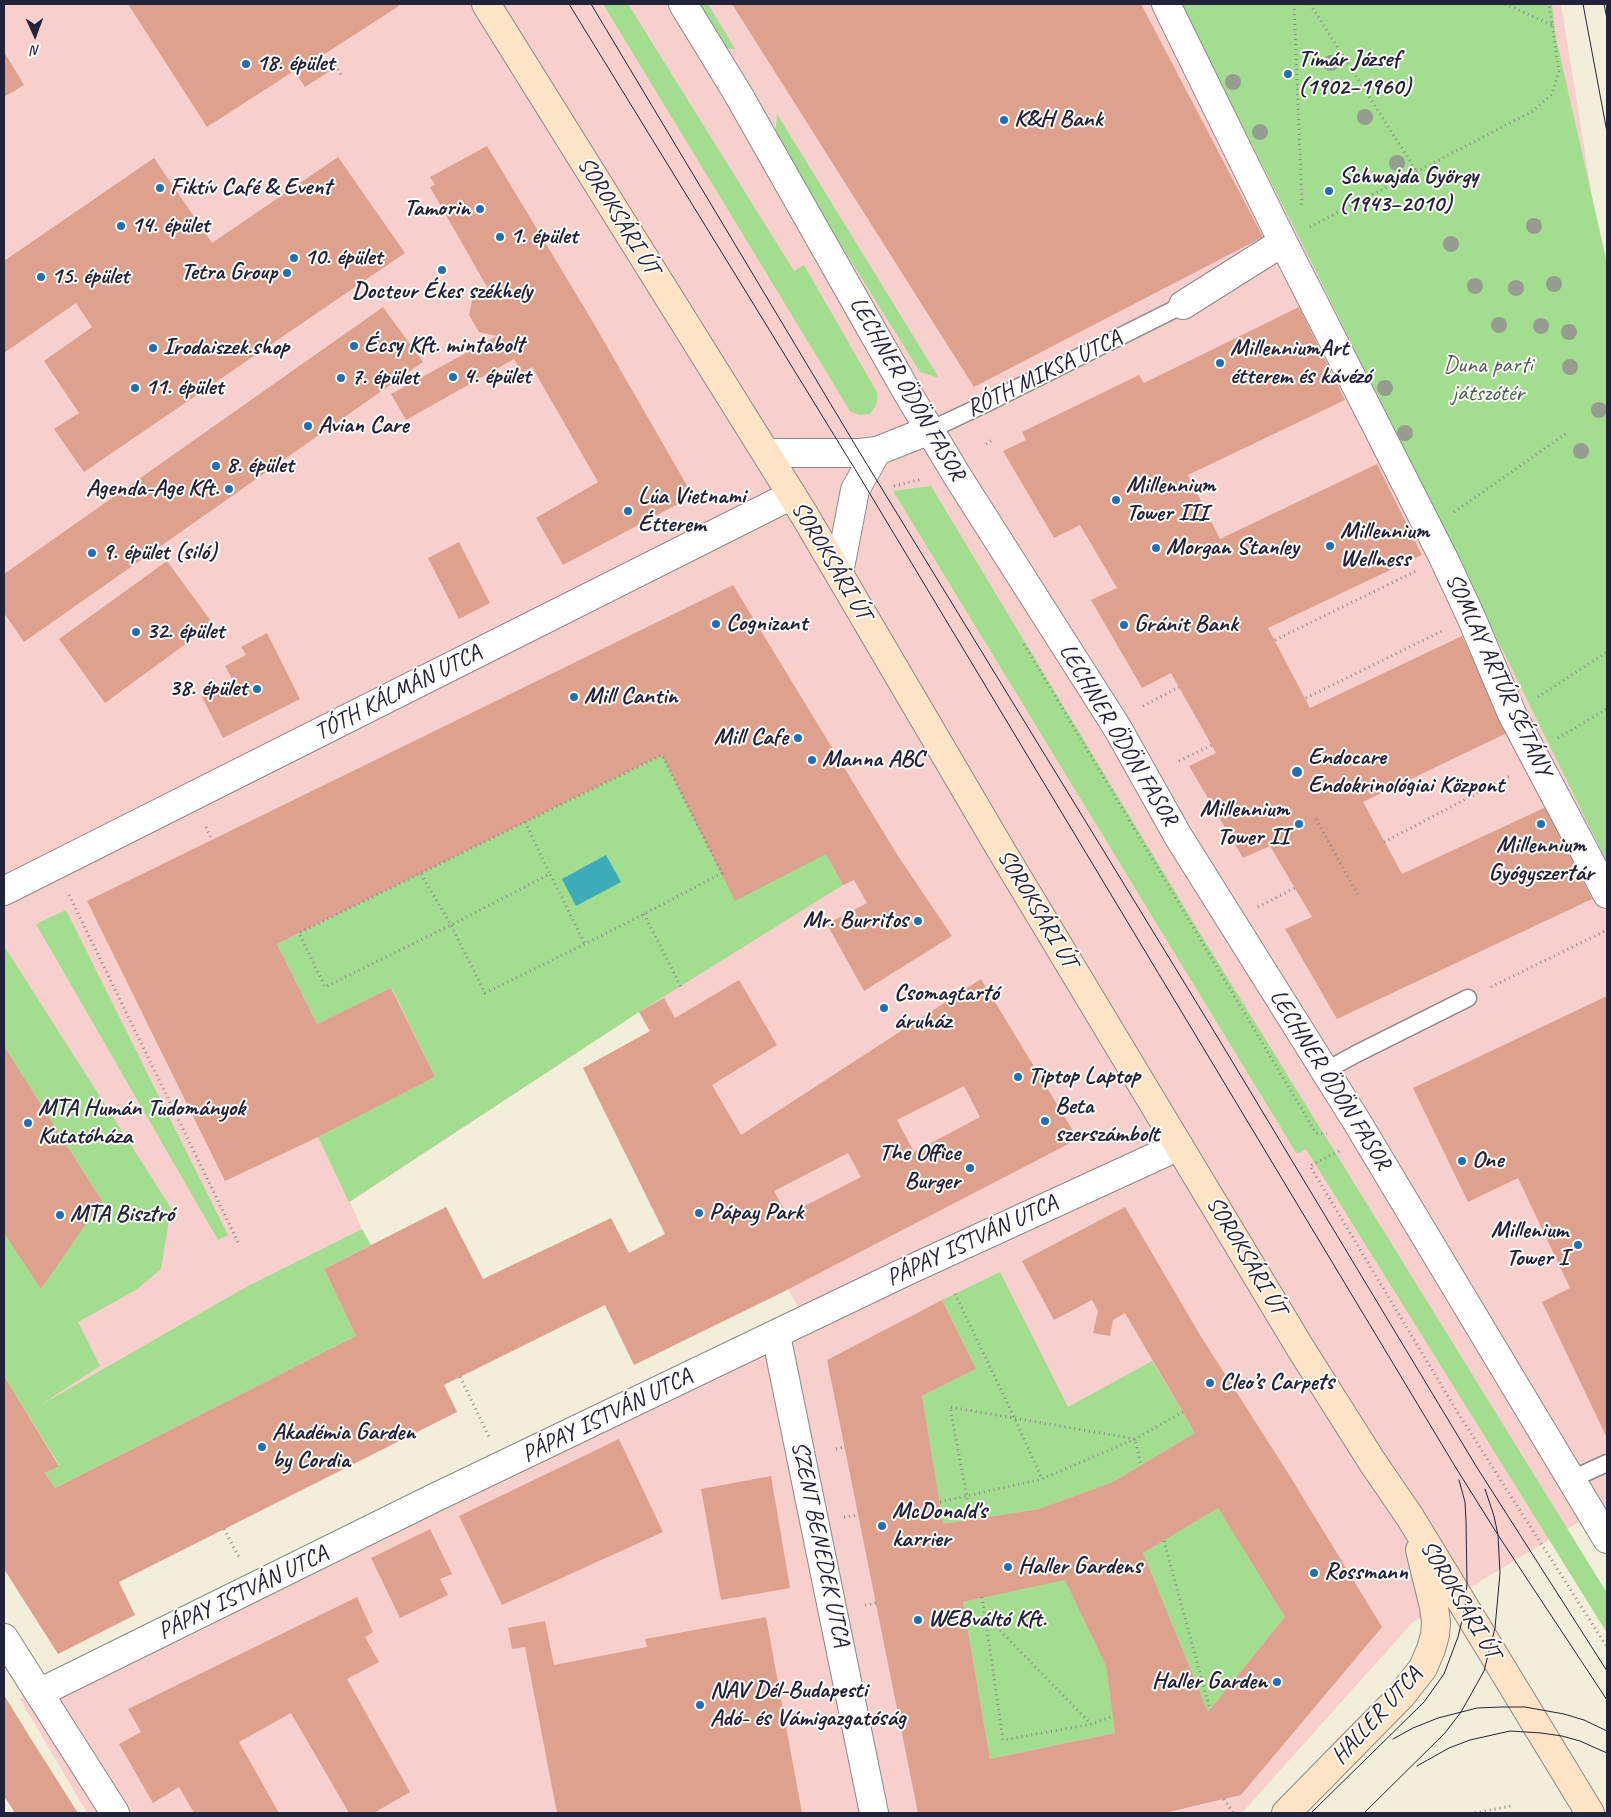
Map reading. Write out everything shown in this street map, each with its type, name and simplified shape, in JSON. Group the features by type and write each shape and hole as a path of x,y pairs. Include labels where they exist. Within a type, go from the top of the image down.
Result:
{"main road":[{"name":"SOROKSÁRI ÚT","path":"486,4 792,495 1001,850 1301,1349 1373,1463 1410,1517 1581,1809"},
{"name":"HALLER UTCA","path":"1286,1813 1401,1696 1423,1668 1431,1649 1436,1622 1434,1607 1410,1517"}],"street":[{"name":"LECHNER ÖDÖN FASOR","path":"683,4 738,94 930,430 1118,729 1178,836 1326,1071 1607,1539"},
{"name":"SOMLAY ARTÚR SÉTÁNY","path":"1166,4 1283,242 1443,557 1512,714 1607,894"},
{"path":"1183,305 1283,242"},
{"name":"RÓTH MIKSA UTCA","path":"766,453 844,454 877,451 930,430"},
{"path":"838,573 855,490 877,451"},
{"name":"TÓTH KÁLMÁN UTCA","path":"4,891 792,495"},
{"name":"PÁPAY ISTVÁN UTCA","path":"39,1693 434,1498 907,1270 1179,1146"},
{"name":"SZENT BENEDEK UTCA","path":"776,1334 874,1813"},
{"path":"4,1638 115,1813"}],"lane":[{"name":"RÓTH MIKSA UTCA","path":"930,430 1183,305"},
{"path":"1326,1071 1468,998"},
{"path":"1572,1480 1607,1463"}],"path":[{"path":"1283,242 1302,203 1294,4"},
{"path":"1310,4 1417,172"},
{"path":"1505,4 1552,25"},
{"path":"1283,242 1533,111 1552,94 1559,71 1549,4"},
{"path":"335,65 342,76"},
{"path":"1429,529 1567,433"},
{"path":"986,444 992,440"},
{"path":"891,487 925,479"},
{"path":"1275,640 1443,557"},
{"path":"1306,698 1471,617"},
{"path":"1512,714 1607,652"},
{"path":"1143,706 1179,687"},
{"path":"1384,842 1534,758 1607,709"},
{"path":"1179,761 1212,745"},
{"path":"421,874 451,925 485,993 722,873 662,755 299,933 325,987 451,925 550,874"},
{"path":"1316,819 1359,897"},
{"path":"526,822 585,944"},
{"path":"206,827 212,840"},
{"path":"1232,921 1295,888"},
{"path":"69,895 238,1242"},
{"path":"644,914 681,987"},
{"path":"1468,998 1607,930"},
{"path":"1365,1136 1310,1166 1458,1413 1607,1647"},
{"path":"955,1294 1016,1418 1042,1479"},
{"path":"460,1377 489,1438"},
{"path":"1233,1386 1249,1378"},
{"path":"971,1519 950,1407 1135,1439"},
{"path":"940,1502 1042,1479 1135,1439 1183,1412"},
{"path":"1135,1439 1142,1464"},
{"path":"836,1449 844,1447"},
{"path":"224,1529 241,1562"},
{"path":"1164,1541 1210,1710"},
{"path":"982,1598 1003,1740 1092,1724 1113,1716"},
{"path":"865,1605 876,1604"},
{"path":"985,1615 1092,1724"},
{"path":"1196,1683 1203,1680"},
{"path":"1224,1799 1233,1813"},
{"path":"1475,1813 1511,1806"}],"shaded area":[{"path":"4,4 1561,4 1607,281 1607,1505 1413,1622 1242,1813 87,1813 20,1699 801,1313 639,1012 350,1202 362,1229 4,1431"}],"green space":[{"path":"603,4 628,4 794,271 804,265 878,394 876,406 870,414 859,415 850,411"},
{"path":"693,4 708,4 735,49 719,48"},
{"name":"Duna parti játszótér","path":"1181,4 1552,4 1556,38 1607,263 1607,862 1307,253"},
{"path":"777,114 939,378 920,372 775,139"},
{"path":"931,486 1201,935 1607,1593 1607,1633 1306,1149 1297,1154 893,491"},
{"path":"662,755 826,854 843,885 639,1012 349,1202 318,1137 435,1077 392,988 317,1024 277,944"},
{"path":"66,910 228,1235 218,1240 36,924"},
{"path":"4,946 171,1208 161,1269 136,1290 78,1322 100,1366 39,1406 246,1287 362,1229 371,1245 324,1269 356,1336 55,1488 45,1473 59,1465 4,1376 4,1233 41,1289 102,1201 4,1046"},
{"path":"1000,1272 1068,1407 1152,1361 1195,1433 1113,1482 1039,1509 943,1524 922,1396 976,1369 942,1300"},
{"path":"1218,1508 1285,1617 1208,1712 1143,1553"},
{"path":"1065,1580 1106,1666 1115,1733 990,1759 963,1602"}],"water":[{"path":"606,855 621,882 576,906 562,879"}],"building":[{"name":"18. épület","path":"128,4 397,4 399,6 320,57 330,71 305,87 294,71 207,127"},
{"name":"K&H Bank","path":"732,4 1141,4 1263,237 974,387"},
{"path":"4,52 24,85 4,97"},
{"path":"487,146 590,317 693,496 563,565 536,518 598,482 532,367 522,373 514,359 406,420 391,394 497,336 479,332 469,315 473,296 487,287 430,187 435,185 430,177"},
{"path":"338,157 405,253 84,472 54,429 79,413 44,361 92,327 76,303 4,353 4,261 154,158 212,243"},
{"path":"383,307 423,362 24,642 4,613 4,574"},
{"path":"1299,307 1345,400 1188,475 1220,539 1377,464 1422,555 1268,628 1310,708 1462,636 1509,732 1363,802 1402,874 1546,807 1592,899 1337,1019 1285,929 1312,917 1270,846 1243,858 1189,766 1216,753 1171,673 1142,688 1091,600 1117,588 1080,525 1054,538 1003,451 1026,440 1022,432 1139,375 1144,383"},
{"path":"459,542 490,603 459,619 428,558"},
{"name":"32. épület","path":"167,561 213,624 105,703 59,639"},
{"path":"733,585 898,856 952,936 864,991 827,924 867,903 854,880 843,885 826,854 735,901 662,755 277,944 317,1024 391,988 435,1077 318,1137 225,1181 87,901"},
{"name":"38. épület","path":"267,633 300,699 223,738 202,697 233,681 225,666 246,655 241,647"},
{"path":"981,979 1078,1139 783,1292 634,1365 605,1305 444,1385 457,1412 119,1582 135,1615 58,1654 4,1569 4,1376 59,1466 45,1473 55,1488 356,1336 324,1269 446,1207 483,1279 611,1218 629,1253 665,1234 583,1068 650,1031 639,1012 664,998 675,1018 739,980 777,1045 712,1085 741,1135","holes":["964,1086 980,1117 914,1152 897,1120","848,1153 861,1177 787,1215 774,1191"]},
{"name":"Millenium Tower I","path":"1607,996 1607,1438 1542,1302 1570,1288 1518,1178 1468,1202 1413,1088"},
{"name":"MTA Humán Tudományok Kutatóháza","path":"4,1046 102,1201 41,1289 4,1233"},
{"name":"Haller Gardens","path":"1125,1207 1200,1335 1288,1473 1382,1627 1241,1795 1164,1813 918,1813 827,1360 942,1300 976,1369 922,1396 943,1524 1039,1509 1113,1482 1195,1433 1125,1313 1113,1320 1110,1336 1093,1333 1098,1311 1092,1300 1054,1320 1022,1261","holes":["1218,1508 1285,1617 1208,1712 1143,1553","1065,1580 1106,1666 1115,1733 990,1759 963,1602"]},
{"path":"619,1439 663,1532 502,1605 459,1516"},
{"path":"771,1476 790,1588 721,1600 701,1489"},
{"path":"430,1529 452,1574 440,1579 448,1595 400,1618 371,1558"},
{"path":"357,1597 373,1632 365,1637 379,1662 347,1679 410,1792 374,1813 349,1813 291,1713 239,1742 279,1813 194,1813 179,1787 153,1803 119,1744 141,1732 128,1709"},
{"name":"NAV Dél-Budapesti Adó- és Vámigazgatóság","path":"766,1617 802,1813 557,1813 525,1647 512,1649 508,1628 545,1621 554,1665 647,1647 645,1639"},
{"path":"4,1695 78,1813 15,1813 4,1796"}],"tram line":[{"path":"569,4 861,479 1456,1468 1607,1700"},
{"path":"591,4 860,453 1209,1023 1476,1466 1607,1671"},
{"path":"1583,4 1607,132"},
{"path":"1604,4 1607,19"},
{"path":"1311,1813 1424,1702 1444,1674 1458,1637 1465,1608 1467,1583 1465,1502 1459,1480"},
{"path":"1364,1813 1445,1733 1461,1712 1484,1671 1495,1628 1500,1573 1498,1535 1485,1489"},
{"path":"1393,1739 1413,1728 1438,1718 1477,1708 1501,1707 1525,1707 1564,1714 1584,1720 1607,1731"},
{"path":"1417,1766 1449,1748 1470,1740 1510,1731 1562,1736 1580,1741 1607,1753"}],"place":[{"name":"18. épület","path":"246,64"},
{"name":"Tímár József (1902–1960)","path":"1288,74"},
{"name":"K&H Bank","path":"1004,120"},
{"name":"Fiktív Café & Event","path":"160,188"},
{"name":"Schwajda György (1943–2010)","path":"1329,191"},
{"name":"Tamorin","path":"480,209"},
{"name":"14. épület","path":"121,226"},
{"name":"1. épület","path":"500,237"},
{"name":"10. épület","path":"294,258"},
{"name":"Docteur Ékes székhely","path":"442,270"},
{"name":"Tetra Group","path":"287,273"},
{"name":"15. épület","path":"41,277"},
{"name":"Écsy Kft. mintabolt","path":"354,346"},
{"name":"Irodaiszek.shop","path":"153,348"},
{"name":"MillenniumArt étterem és kávézó","path":"1220,363"},
{"name":"4. épület","path":"453,377"},
{"name":"7. épület","path":"341,378"},
{"name":"11. épület","path":"135,388"},
{"name":"Avian Care","path":"308,426"},
{"name":"8. épület","path":"216,466"},
{"name":"Agenda-Age Kft.","path":"229,489"},
{"name":"Millennium Tower III","path":"1116,500"},
{"name":"Lúa Vietnami Étterem","path":"628,511"},
{"name":"Millennium Wellness","path":"1330,546"},
{"name":"Morgan Stanley","path":"1156,548"},
{"name":"9. épület (siló)","path":"92,553"},
{"name":"Cognizant","path":"716,624"},
{"name":"Gránit Bank","path":"1124,625"},
{"name":"32. épület","path":"136,632"},
{"name":"38. épület","path":"257,689"},
{"name":"Mill Cantin","path":"574,697"},
{"name":"Mill Cafe","path":"798,738"},
{"name":"Manna ABC","path":"812,760"},
{"name":"Endocare Endokrinológiai Központ","path":"1297,772"},
{"name":"Millennium Tower II","path":"1299,824"},
{"name":"Millennium Gyógyszertár","path":"1541,824"},
{"name":"Mr. Burritos","path":"918,921"},
{"name":"Csomagtartó áruház","path":"884,1008"},
{"name":"Tiptop Laptop","path":"1018,1077"},
{"name":"Beta szerszámbolt","path":"1045,1121"},
{"name":"MTA Humán Tudományok Kutatóháza","path":"28,1123"},
{"name":"One","path":"1462,1161"},
{"name":"The Office Burger","path":"970,1168"},
{"name":"Pápay Park","path":"699,1213"},
{"name":"MTA Bisztró","path":"60,1215"},
{"name":"Millenium Tower I","path":"1578,1245"},
{"name":"Cleo’s Carpets","path":"1210,1383"},
{"name":"Akadémia Garden by Cordia","path":"262,1447"},
{"name":"McDonald's karrier","path":"882,1526"},
{"name":"Haller Gardens","path":"1008,1567"},
{"name":"Rossmann","path":"1314,1573"},
{"name":"WEBváltó Kft.","path":"918,1620"},
{"name":"Haller Garden","path":"1277,1682"},
{"name":"NAV Dél-Budapesti Adó- és Vámigazgatóság","path":"700,1705"}]}
